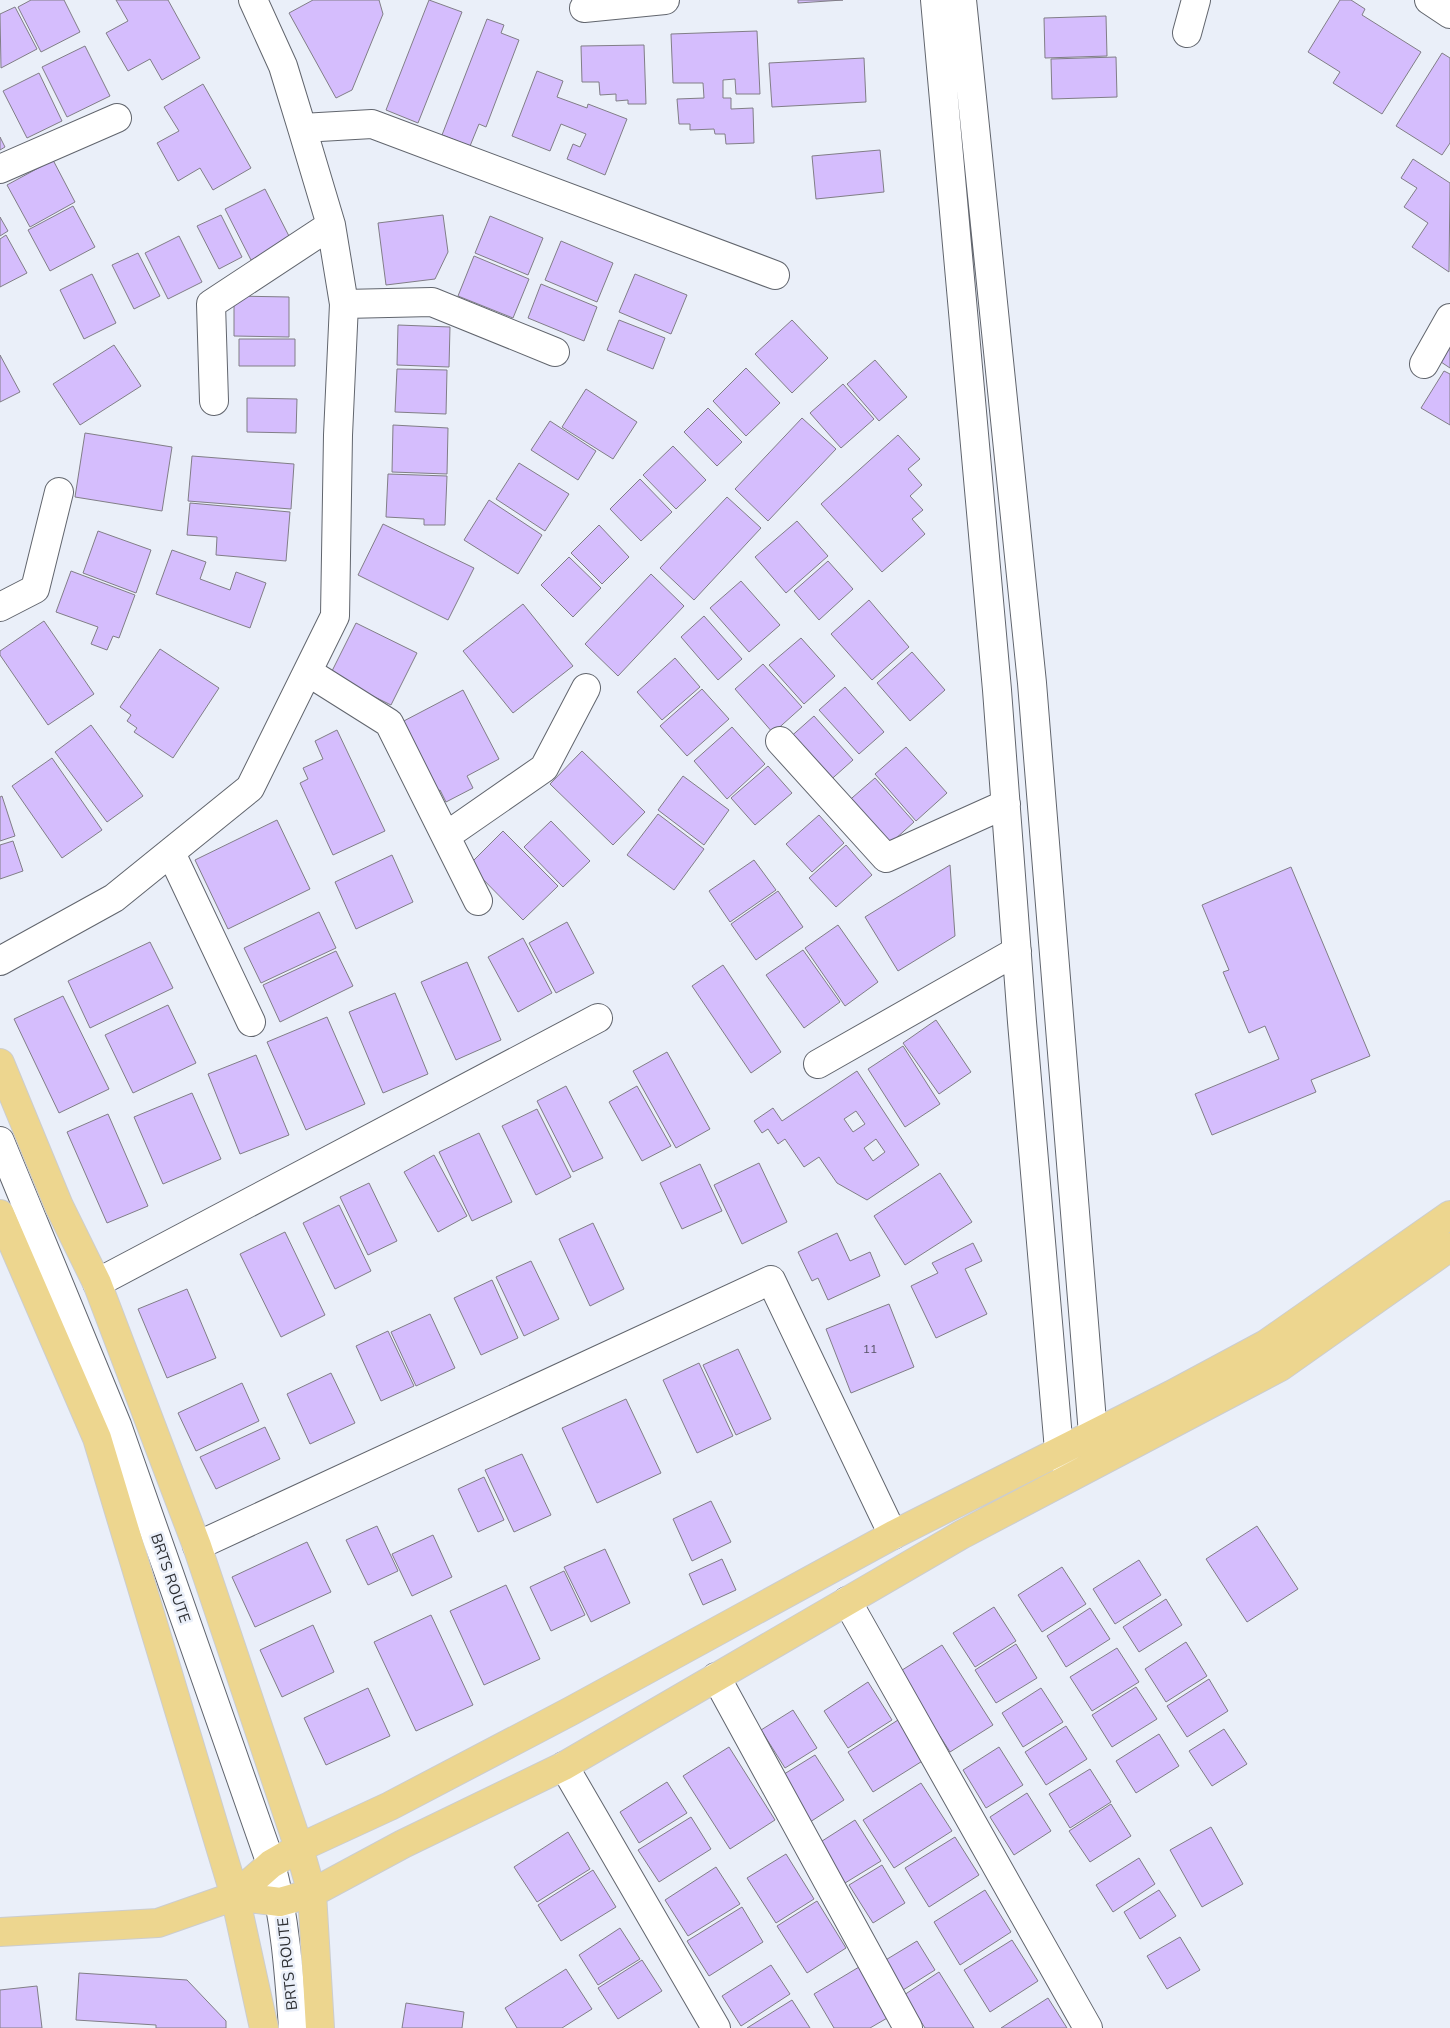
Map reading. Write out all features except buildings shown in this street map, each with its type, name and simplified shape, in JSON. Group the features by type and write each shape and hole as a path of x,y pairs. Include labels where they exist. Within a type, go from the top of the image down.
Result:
{"main road":[{"path":"0,1063 59,1206 97,1283 198,1546 299,1848 312,1893 320,2028"},
{"path":"0,1932 158,1923 235,1896 271,1864 299,1848 390,1806 571,1711 893,1535 1266,1344 1450,1215"},
{"path":"3,1231 97,1438 235,1896 264,2028"},
{"path":"235,1896 280,1902 312,1893 403,1844 564,1766 961,1535 1280,1366 1450,1247"}],"street":[{"path":"0,961 114,898 250,788 335,616 338,435 344,304 330,225 302,128 283,66 253,0"},
{"path":"584,8 665,0"},
{"path":"935,0 1006,804 1059,1450 1071,1477"},
{"path":"962,0 1032,683 1093,1434 1104,1460"},
{"path":"1186,33 1196,0"},
{"path":"1429,0 1450,14"},
{"path":"0,169 117,118"},
{"path":"302,128 372,124 775,275"},
{"path":"214,402 211,304 330,225"},
{"path":"344,304 432,302 555,352"},
{"path":"1424,364 1450,318"},
{"path":"0,607 35,589 59,492"},
{"path":"308,672 389,723 478,901"},
{"path":"446,836 544,768 586,688"},
{"path":"780,742 886,858 1006,804"},
{"path":"171,853 251,1022"},
{"path":"818,1064 1017,951"},
{"path":"97,1283 598,1018"},
{"name":"BRTS ROUTE","path":"0,1141 117,1426 271,1864 280,1902 288,1954 293,2028"},
{"path":"198,1546 771,1280 893,1535"},
{"path":"846,1601 1088,2028"},
{"path":"716,1677 908,2028"},
{"path":"564,1766 716,2028"}]}
